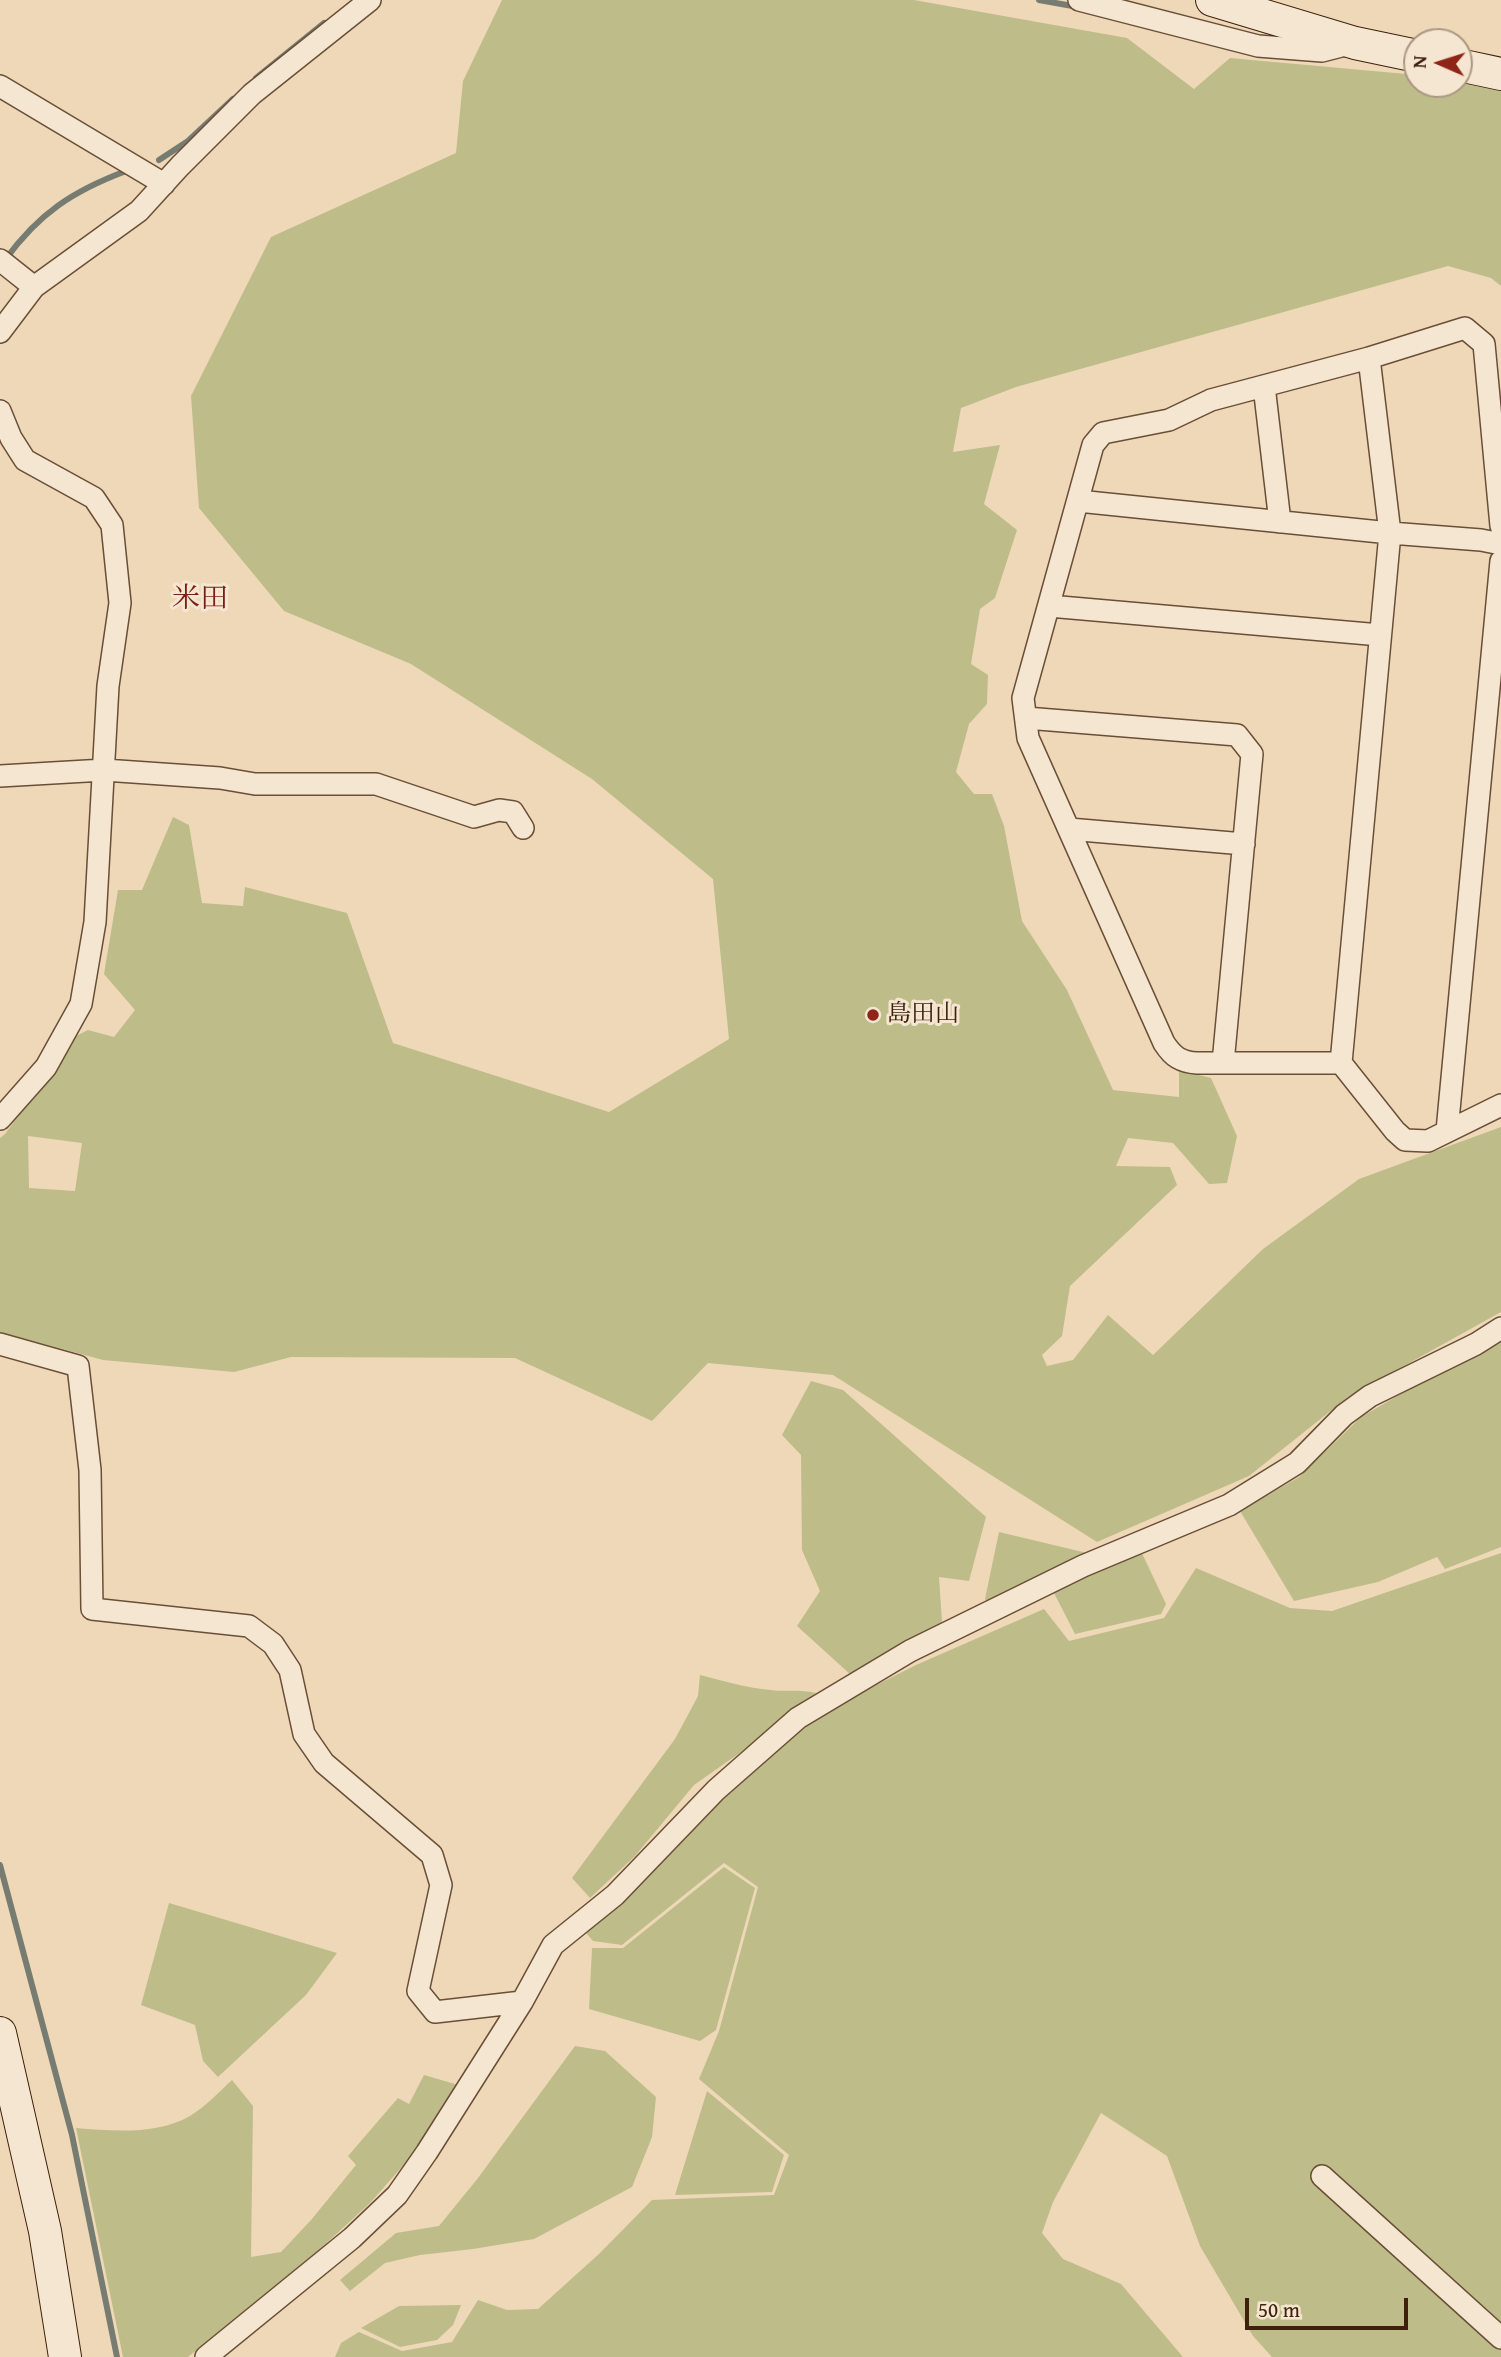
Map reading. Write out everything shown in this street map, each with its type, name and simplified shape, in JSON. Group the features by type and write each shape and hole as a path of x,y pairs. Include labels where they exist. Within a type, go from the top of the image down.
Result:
{"street":[{"path":"0,332 34,288 139,211 252,94 370,0"},
{"path":"1079,0 1258,46 1322,51 1354,43"},
{"path":"1212,0 1354,43 1403,53"},
{"path":"1473,68 1501,74"},
{"path":"0,86 164,184"},
{"path":"3,261 34,288"},
{"path":"1341,1063 1185,1062 1172,1055 1164,1043 1028,738 1023,698 1093,445 1103,433 1169,420 1211,400 1368,358 1465,328 1484,344 1501,526"},
{"path":"1368,358 1390,533 1341,1063 1405,1140 1428,1140 1501,1105"},
{"path":"1264,386 1280,522"},
{"path":"0,411 11,438 25,460 94,498 112,525 120,603 108,685 95,922 81,1004 46,1068 0,1119"},
{"path":"1078,501 1501,544"},
{"path":"1447,1131 1501,561"},
{"path":"1049,606 1380,635"},
{"path":"1026,718 1237,735 1252,754 1223,1063"},
{"path":"0,776 104,770 220,778 255,784 376,784 474,817 499,810 513,812 523,828"},
{"path":"1069,830 1244,844"},
{"path":"206,2357 352,2238 397,2195 522,2001 553,1945 615,1895 716,1790 798,1718 910,1651 1083,1566 1228,1505 1297,1463 1344,1415 1370,1396 1476,1344 1501,1328"},
{"path":"0,1344 78,1366 90,1470 92,1609 249,1626 273,1644 290,1670 304,1734 324,1763 432,1855 441,1885 418,1991 435,2012 522,2001"},
{"path":"0,2033 45,2231 65,2357"},
{"path":"1322,2176 1501,2338"}],"shaded area":[{"path":"502,0 914,0 1127,38 1194,89 1230,58 1403,74 1403,98 1473,98 1473,81 1501,86 1501,286 1491,278 1448,266 1016,387 961,408 953,452 1000,445 984,504 1017,530 995,598 980,609 971,664 988,675 987,704 969,724 956,772 974,794 992,794 1004,826 1022,921 1067,990 1113,1090 1179,1097 1179,1070 1211,1078 1237,1136 1227,1183 1209,1184 1173,1143 1128,1138 1116,1166 1170,1167 1177,1185 1070,1286 1062,1336 1042,1355 1047,1366 1073,1360 1108,1315 1153,1355 1263,1249 1359,1179 1501,1127 1501,1312 1348,1397 1249,1476 1097,1542 833,1375 708,1363 652,1421 515,1358 291,1357 234,1372 103,1360 0,1332 0,1138 76,1036 88,1030 114,1037 135,1010 104,974 118,890 142,890 173,817 189,825 202,903 243,906 245,887 347,913 393,1043 609,1112 729,1039 713,879 592,779 411,664 284,611 199,508 191,396 271,237 456,153 463,81","holes":["28,1136 82,1143 75,1191 29,1188"]},
{"path":"1501,1336 1501,1547 1445,1569 1437,1557 1378,1582 1294,1601 1240,1511 1299,1477 1361,1417"},
{"path":"811,1381 843,1390 986,1517 969,1581 939,1577 942,1622 851,1675 797,1626 820,1591 802,1550 801,1455 782,1435"},
{"path":"999,1532 1087,1553 988,1603 985,1599"},
{"path":"1140,1549 1166,1604 1161,1614 1075,1634 1053,1591"},
{"path":"1501,1553 1501,2357 1272,2357 1253,2336 1200,2246 1167,2156 1101,2113 1053,2202 1042,2233 1063,2259 1121,2284 1183,2357 335,2357 341,2343 359,2332 402,2351 452,2342 478,2300 507,2310 538,2309 600,2253 652,2200 774,2195 789,2155 699,2079 719,2031 758,1887 724,1863 622,1945 593,1941 582,1928 703,1810 799,1724 916,1665 1044,1609 1069,1641 1164,1618 1196,1568 1290,1608 1332,1611"},
{"path":"700,1675 753,1688 816,1693 694,1785 635,1856 590,1898 572,1878 675,1739 698,1696"},
{"path":"724,1867 755,1888 716,2030 700,2041 589,2009 592,1948 623,1948"},
{"path":"169,1903 337,1953 306,1995 218,2077 203,2061 195,2025 141,2005"},
{"path":"575,2046 605,2051 656,2097 652,2137 632,2187 534,2239 420,2255 385,2263 350,2291 340,2280 396,2233 439,2226 478,2178"},
{"path":"424,2075 462,2086 424,2142 370,2203 296,2271 188,2357 123,2357 76,2128 134,2130 177,2122 196,2112 232,2080 253,2106 251,2257 281,2252 356,2165 348,2156 398,2098 409,2104"},
{"path":"707,2091 784,2155 772,2192 675,2195"},
{"path":"461,2305 453,2325 437,2340 400,2347 361,2328 399,2306"}],"waterway":[{"path":"1039,0 1078,7"},
{"path":"256,78 324,23"},
{"path":"159,160 188,141 233,99"},
{"path":"5,260 31,229 58,205 126,171"},
{"path":"0,1865 72,2135 117,2357"}],"place":[{"name":"島田山","path":"873,1015"}],"district":[{"name":"米田","path":"200,600"}]}
